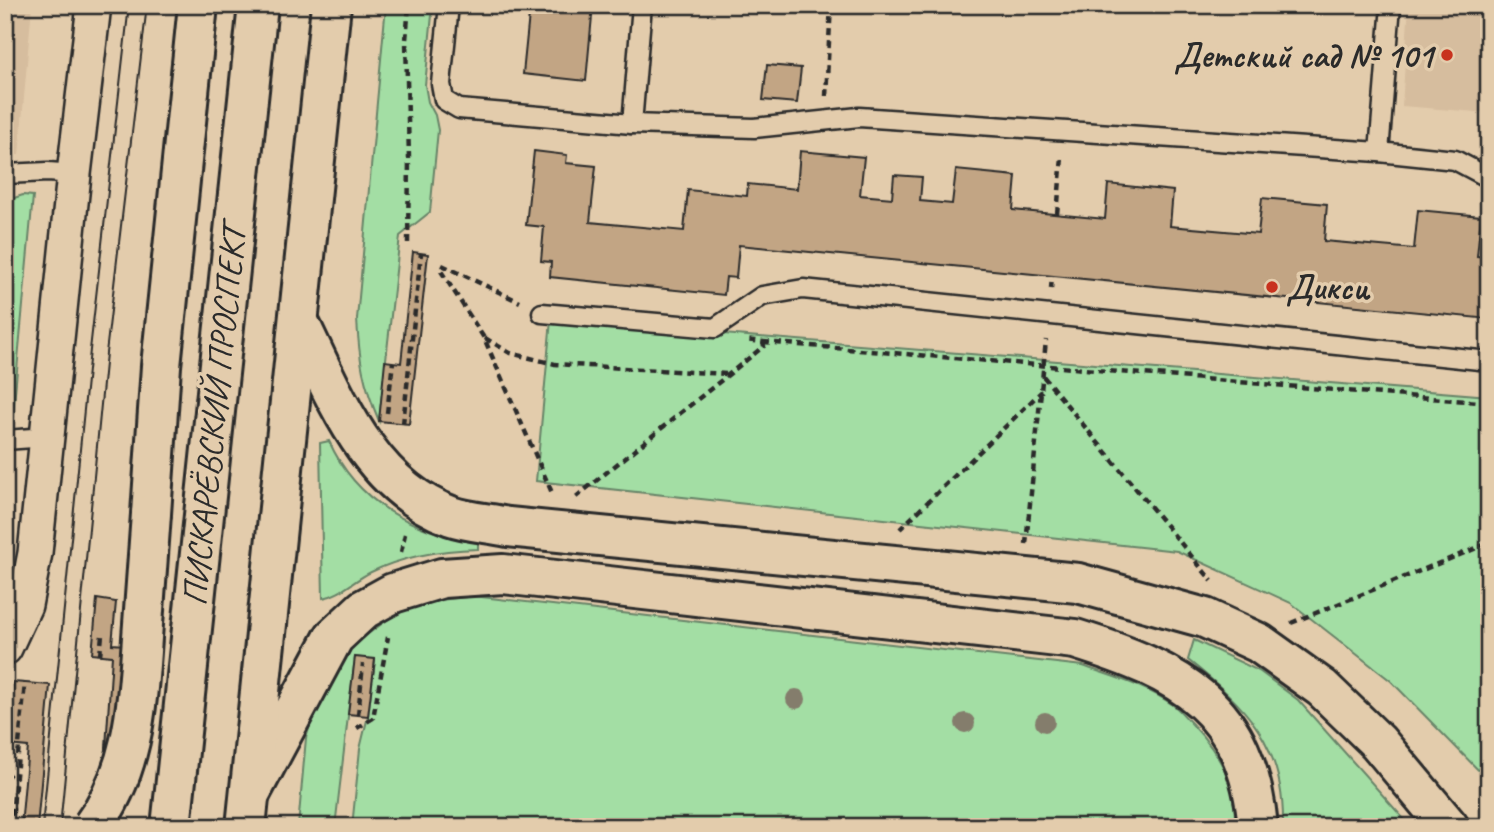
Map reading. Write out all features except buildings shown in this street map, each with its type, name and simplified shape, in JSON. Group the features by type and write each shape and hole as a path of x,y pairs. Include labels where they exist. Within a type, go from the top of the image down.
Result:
{"main road":[{"path":"92,827 117,784 128,755 136,716 161,366 198,5"},
{"name":"ПИСКАРЁВСКИЙ ПРОСПЕКТ","path":"171,827 258,5"},
{"path":"248,810 331,5"},
{"path":"300,324 338,403 365,449 404,492 451,516 508,527 1079,583 1194,615 1259,643 1322,688 1378,742 1449,827"},
{"path":"248,810 334,637 364,609 393,593 442,578 503,574 1075,639 1129,656 1181,682 1215,712 1239,745 1253,786 1258,827"}],"street":[{"path":"5,648 25,605 36,553 74,174 94,5"}],"lane":[{"path":"449,5 441,84 444,100 459,109 632,124 754,128 859,117 1380,152 1455,160 1489,178"},
{"path":"632,124 642,5"},
{"path":"1380,152 1391,5"},
{"path":"5,174 74,174"},
{"path":"542,313 715,328 762,296 803,289 1489,361"},
{"path":"5,440 47,437"}],"path":[{"path":"408,243 406,40 409,5"},
{"path":"825,121 831,5"},
{"path":"1057,214 1065,132"},
{"path":"403,424 421,253"},
{"path":"542,313 441,268 484,338 554,498"},
{"path":"484,338 510,353 555,364 728,374"},
{"path":"754,341 1489,403"},
{"path":"572,500 764,346 763,342"},
{"path":"1026,550 1045,350"},
{"path":"386,422 393,362"},
{"path":"1044,376 1213,582"},
{"path":"894,535 1043,390"},
{"path":"1290,623 1489,543"},
{"path":"358,715 364,658"},
{"path":"11,827 25,683"},
{"path":"5,772 14,780"}],"shaded area":[{"path":"5,5 32,5 19,155 5,156"},
{"name":"Детский сад № 101","path":"1409,5 1489,5 1489,113 1402,106"}],"green space":[{"path":"386,5 433,5 425,85 438,130 430,212 400,236 379,421 363,371 357,319"},
{"path":"23,195 33,196 12,425 5,425 5,357 10,357 5,281 5,201"},
{"path":"551,320 1489,396 1489,781 1391,681 1291,603 1177,551 536,481"},
{"path":"329,441 355,482 371,498 410,522 431,531 478,543 478,549 437,552 397,562 371,572 336,594 323,598 320,443"},
{"path":"473,596 1083,666 1152,692 1183,714 1211,747 1225,771 1233,798 1235,827 352,827 360,749 368,716 375,660 355,657 335,827 298,827 306,738 319,698 352,646 399,611 440,600"},
{"path":"1194,640 1259,671 1298,700 1411,827 1283,827 1282,798 1269,751 1245,712 1188,660"}],"tram line":[{"path":"42,827 90,350 129,5"},
{"path":"60,827 106,353 147,5"}],"place":[{"name":"Детский сад № 101","path":"1447,55"},
{"name":"Дикси","path":"1272,287"}]}
